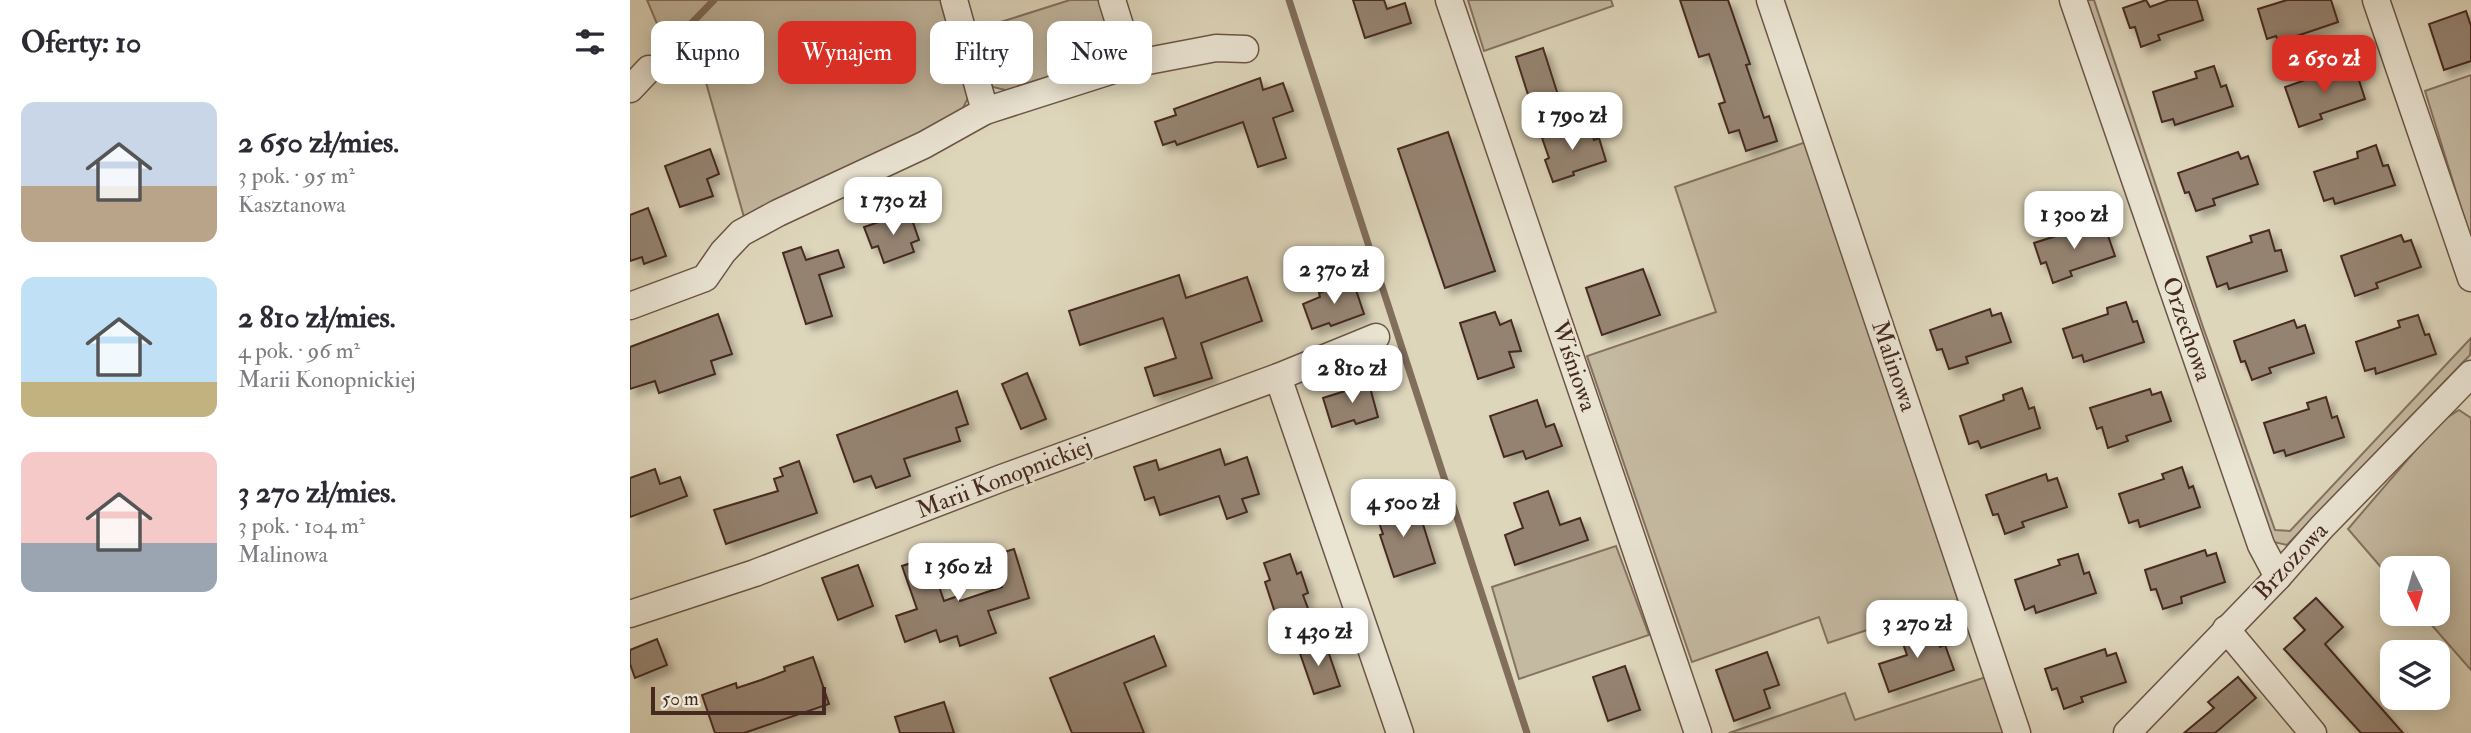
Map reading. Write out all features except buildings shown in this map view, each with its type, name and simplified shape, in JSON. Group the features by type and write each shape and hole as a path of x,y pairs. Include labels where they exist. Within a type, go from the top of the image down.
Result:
{"street":[{"path":"954,0 985,111"},
{"path":"1112,0 1119,21"},
{"name":"Wiśniowa","path":"1449,0 1698,733"},
{"name":"Malinowa","path":"1770,0 2017,733"},
{"name":"Orzechowa","path":"2073,0 2261,545 2277,577"},
{"path":"2376,0 2471,278"},
{"path":"1152,60 1216,48 1245,49"},
{"path":"630,89 649,69"},
{"path":"630,306 705,278 723,251 741,233 778,213 924,145 985,111 1069,84"},
{"name":"Marii Konopnickiej","path":"630,614 755,573 1002,478 1278,377 1376,337"},
{"path":"1278,377 1400,733"},
{"name":"Brzozowa","path":"2127,733 2322,527 2466,391"},
{"path":"2226,629 2314,733"}],"shaded area":[{"path":"647,0 946,0 951,21 930,21 930,84 967,84 970,94 959,116 744,217 706,84 764,84 764,21 656,21"},
{"path":"1070,0 1105,0 1110,21 1047,21 1047,80 1013,92 988,84 1033,84 1033,21 1004,21"},
{"path":"1468,0 1611,0 1613,6 1484,51"},
{"path":"2085,0 2094,0 2203,327 2275,530 2290,531 2471,338 2470,355 2287,545 2269,541"},
{"path":"2471,75 2471,240 2425,91"},
{"path":"1809,141 1958,600 1828,643 1819,617 1692,662 1587,356 1716,312 1675,187"},
{"path":"2459,410 2471,418 2471,670 2450,646 2450,640 2445,640 2432,626 2450,626 2450,556 2380,556 2380,566 2348,529 2439,423"},
{"path":"1616,546 1649,635 1519,679 1492,587"},
{"path":"1989,676 2009,733 1729,733 1845,693 1855,720"}],"waterway":[{"path":"694,21 714,0"},
{"path":"1289,0 1527,733"}]}
